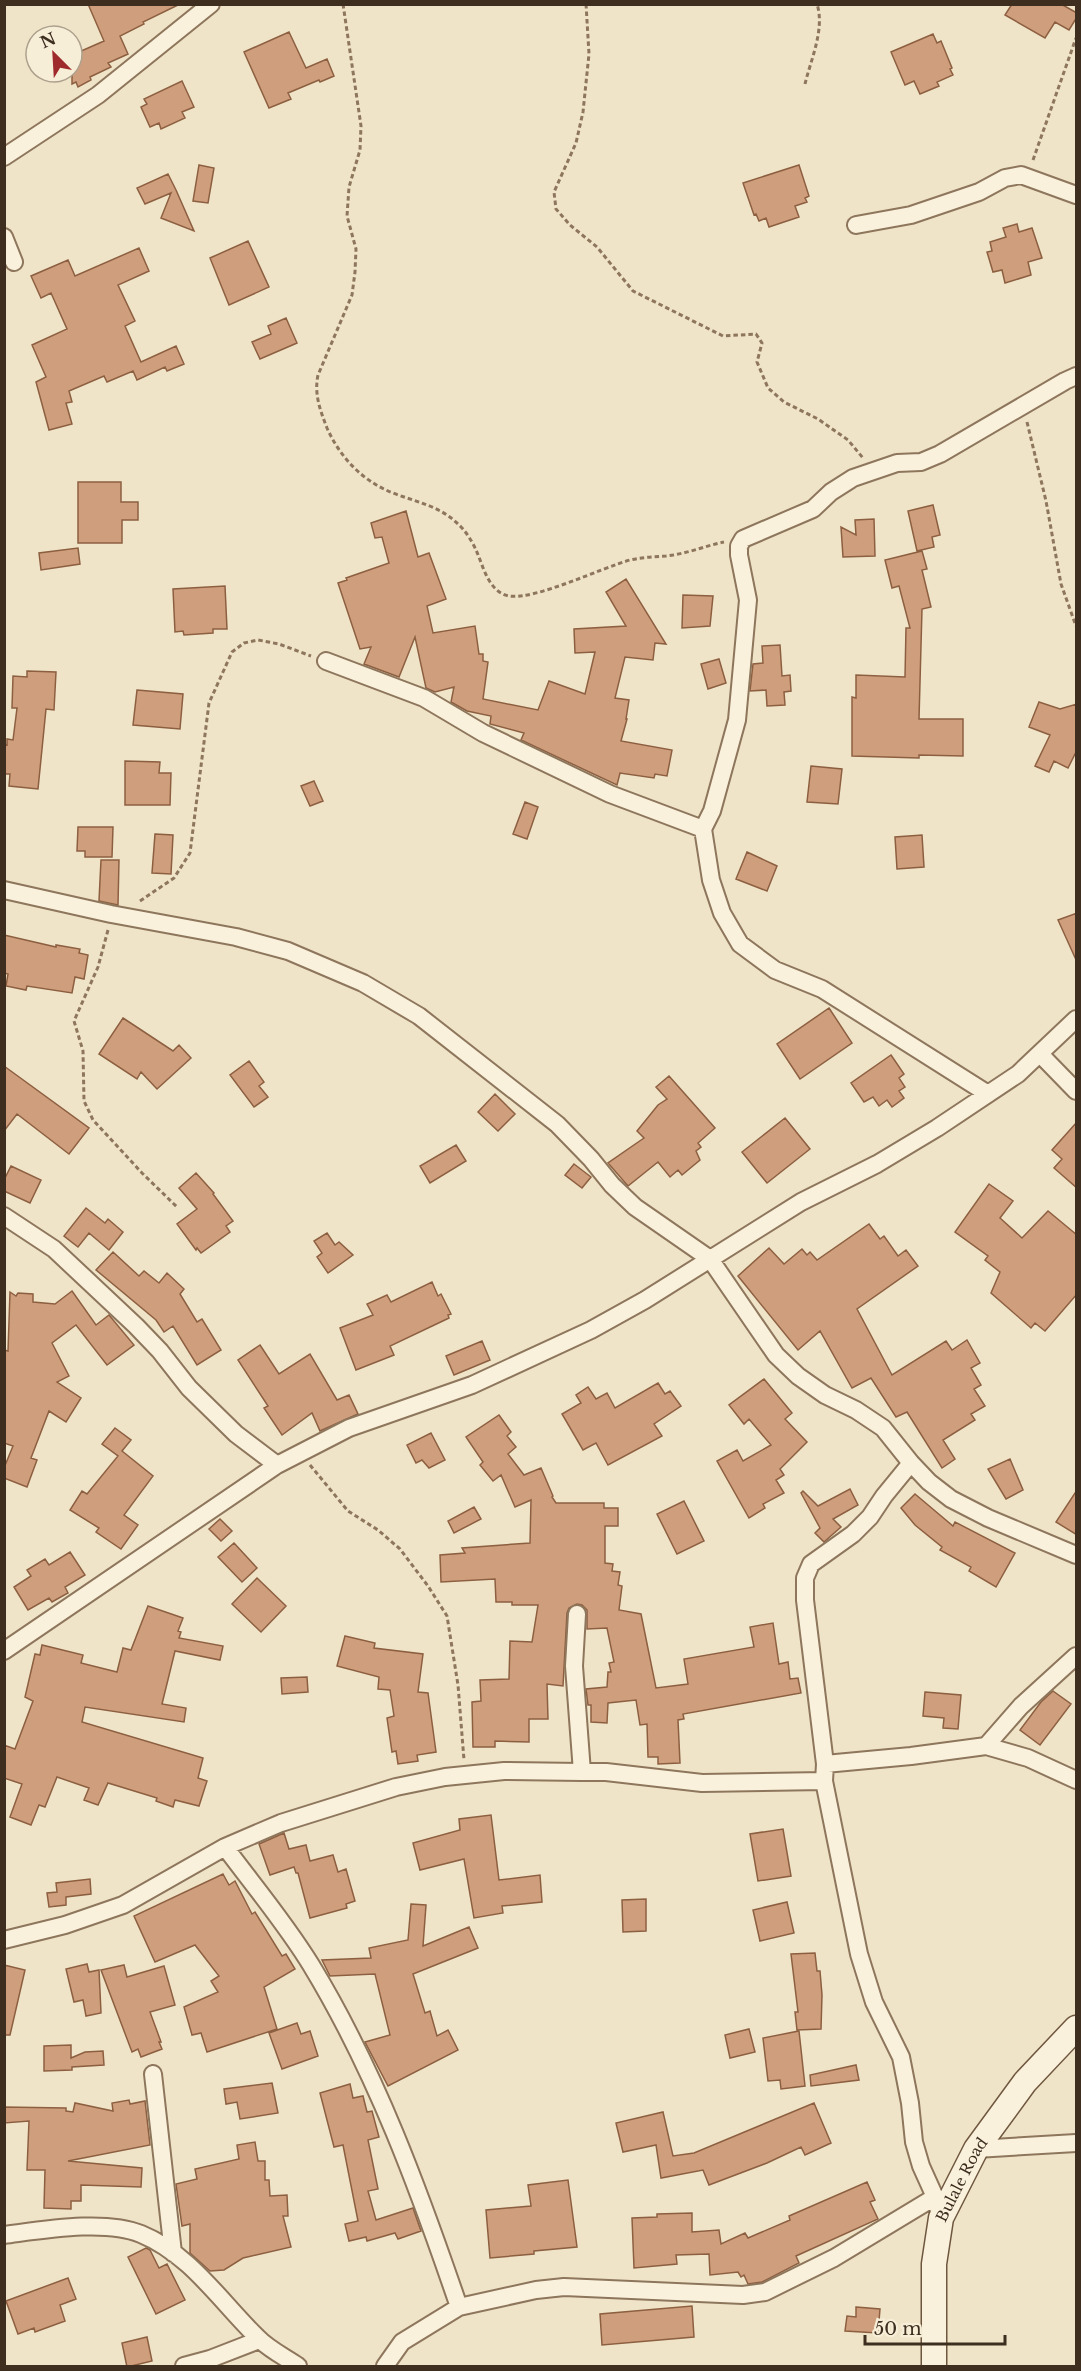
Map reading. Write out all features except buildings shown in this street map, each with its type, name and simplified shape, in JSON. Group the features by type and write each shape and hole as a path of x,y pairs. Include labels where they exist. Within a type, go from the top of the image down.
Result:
{"street":[{"path":"4,157 98,95 211,4"},
{"path":"856,225 911,215 978,192 1005,178 1021,175 1077,195"},
{"path":"4,237 14,261"},
{"path":"988,1094 822,989 775,970 740,944 722,914 718,902 711,880 703,829 712,811 737,720 748,600 739,555 743,539 813,510 831,492 853,478 897,463 921,462 940,454 1077,376"},
{"path":"326,661 424,698 483,733 610,794 703,829"},
{"path":"4,890 117,915 236,937 288,951 363,983 419,1016 557,1124 635,1207 710,1259 776,1355 798,1376 825,1395 856,1410 883,1428 929,1482 951,1499 988,1518 1077,1555"},
{"path":"4,1651 277,1465 300,1452 349,1428 472,1385 542,1355 645,1300 801,1202 877,1164 1018,1074 1077,1019"},
{"path":"1040,1054 1077,1091"},
{"path":"4,1216 54,1249 144,1334 189,1388 236,1434 277,1465"},
{"path":"385,2367 402,2342 459,2307 536,2290 564,2287 732,2295 765,2292 938,2208 914,2142 910,2103 901,2057 874,2002 859,1954 824,1781 825,1764 804,1600 805,1578 811,1564 853,1534 870,1517 911,1463"},
{"path":"578,1614 574,1666 582,1772"},
{"path":"986,1746 1021,1706 1077,1656"},
{"path":"825,1764 986,1746 1028,1758 1077,1780"},
{"path":"4,1940 65,1925 123,1905 225,1847 281,1823 396,1787 504,1771 606,1772 702,1783 824,1781"},
{"path":"225,1847 310,1965 371,2079 406,2158 459,2307"},
{"name":"Bulale Road","path":"934,2367 934,2264 938,2208 976,2149 1025,2082 1077,2028"},
{"path":"153,2074 173,2253"},
{"path":"976,2149 1077,2143"},
{"path":"4,2235 60,2228 110,2228 140,2234 173,2253 193,2270 259,2340 298,2367"},
{"path":"184,2367 259,2340"}],"path":[{"path":"343,4 361,126 360,150 349,187 347,216 356,249 355,272 352,294 318,375 316,387 321,412 332,439 346,462 363,476 391,492 445,512 460,525 475,547 488,578 498,591 508,596 548,589 645,556 668,556 743,539"},
{"path":"586,4 589,54 583,112 576,143 554,192 556,209 570,225 597,247 633,291 723,336 756,334 762,343 757,362 768,388 784,402 818,419 848,441 874,470"},
{"path":"805,84 819,28 820,14 817,4"},
{"path":"1028,176 1077,38"},
{"path":"1023,406 1046,501 1061,584 1077,626"},
{"path":"177,1207 93,1120 84,1101 83,1051 74,1021 117,915 174,878 190,853 208,703 232,652 244,643 258,640 279,644 326,661"},
{"path":"300,1452 348,1511 378,1530 400,1549 447,1616 458,1685 465,1775"}]}
